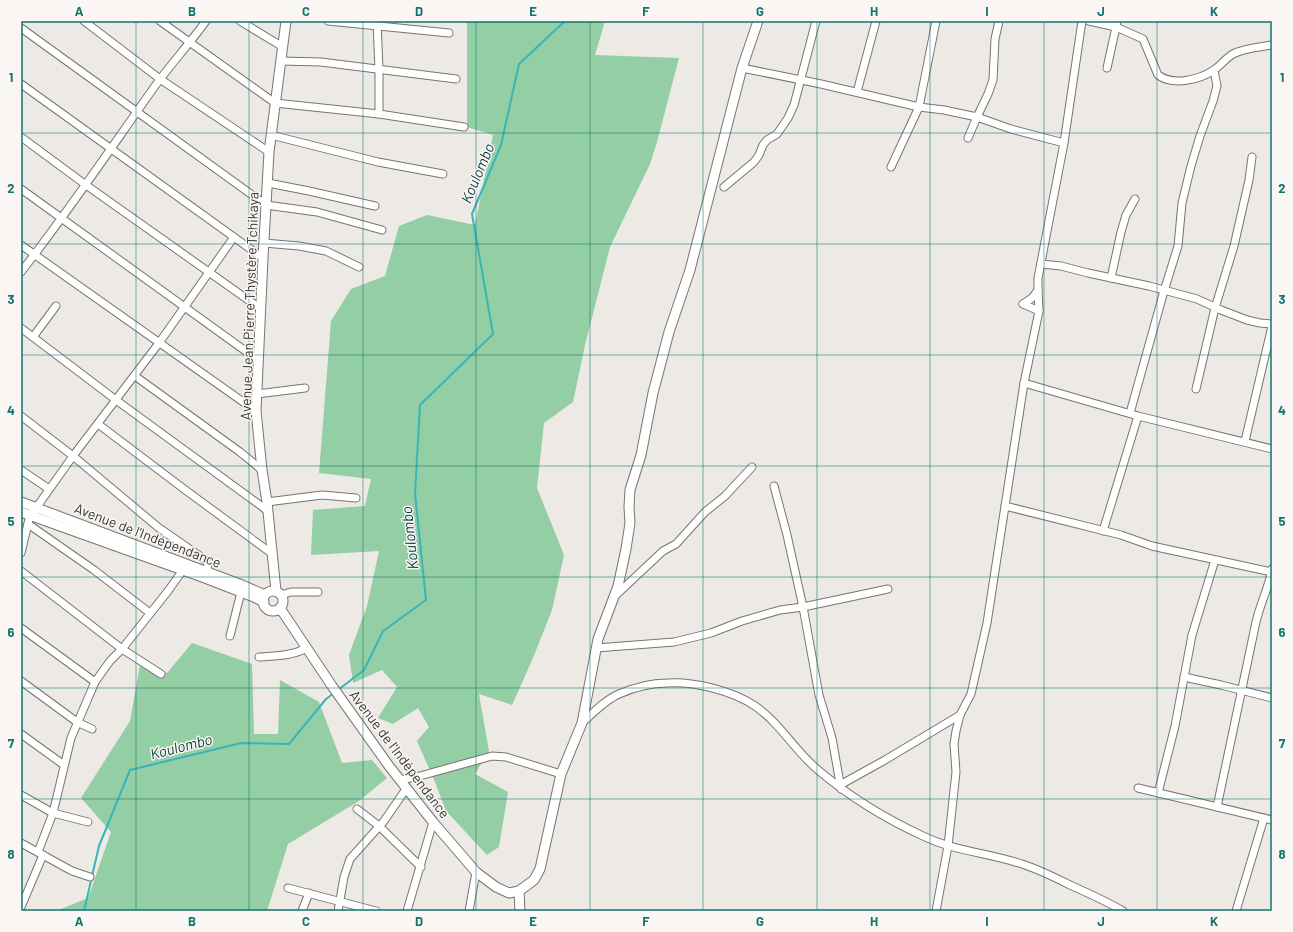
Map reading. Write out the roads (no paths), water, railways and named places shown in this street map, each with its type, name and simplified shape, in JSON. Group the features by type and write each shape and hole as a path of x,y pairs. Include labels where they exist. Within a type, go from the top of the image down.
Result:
{"street":[{"path":"84,21 160,79 269,152"},
{"path":"160,21 275,102 379,114 464,127"},
{"path":"21,272 86,185 160,79 206,21"},
{"path":"240,21 283,47"},
{"name":"Avenue Jean Pierre Thystère Tchikaya","path":"278,593 271,553 268,506 262,470 256,411 270,135 286,21"},
{"path":"328,21 377,24 449,33"},
{"path":"520,911 518,891 534,880 540,869 561,774 582,723 598,638 618,586 626,549 630,523 630,490 641,454 653,393 669,332 690,270 742,68 758,21"},
{"path":"724,187 754,162 759,155 762,145 777,134 788,118 794,105 816,21"},
{"path":"857,92 876,21"},
{"path":"891,167 919,107 936,21"},
{"path":"968,138 993,80 995,39 999,21"},
{"path":"936,911 948,846 956,772 954,744 956,731 960,715 972,694 986,623 1024,383 1040,311 1038,290 1041,264 1064,143 1082,21"},
{"path":"1089,21 1117,24 1143,39 1158,75 1169,80 1190,80 1200,77 1214,70 1232,54 1272,45"},
{"path":"377,24 380,70 379,114"},
{"path":"1107,68 1117,24"},
{"path":"21,28 266,205 317,212 382,230"},
{"path":"281,61 321,62 456,79"},
{"path":"742,68 821,84 919,107 944,110 977,117 1011,129 1064,143"},
{"path":"1130,413 1178,246 1182,203 1190,166 1213,101 1216,86 1214,70"},
{"path":"21,84 263,258"},
{"path":"270,135 378,162 444,174"},
{"path":"21,137 261,309"},
{"path":"1196,389 1216,308 1234,246 1249,180 1252,157"},
{"path":"268,183 375,206"},
{"path":"21,189 258,360"},
{"path":"1111,278 1126,215 1135,199"},
{"path":"21,553 31,516 49,489 135,376 234,237"},
{"path":"264,243 299,246 326,251 359,267"},
{"path":"21,245 256,411"},
{"path":"1041,264 1061,266 1149,286 1197,299 1247,320 1272,325 1245,441"},
{"path":"1038,290 1032,298 1023,304 1040,311"},
{"path":"33,337 56,306"},
{"path":"21,328 116,400 268,506 322,495 356,498"},
{"path":"135,376 240,452 262,470"},
{"path":"1024,383 1138,416 1245,441 1272,449"},
{"path":"257,394 305,388"},
{"path":"21,416 73,456 159,528 204,559 208,563 207,572"},
{"path":"1103,531 1138,416"},
{"path":"98,424 271,553"},
{"path":"613,598 663,551 676,544 752,467"},
{"path":"21,470 49,489"},
{"path":"774,486 787,535 803,607 819,695 832,738 841,787"},
{"name":"Avenue de l'Indépendance","path":"21,502 31,516 207,572 242,585 265,599"},
{"path":"1005,506 1121,535 1152,546 1272,571 1256,622 1217,807"},
{"name":"Avenue de l'Indépendance","path":"21,512 241,592 265,599"},
{"path":"31,516 94,570 150,613"},
{"path":"1158,793 1175,726 1192,635 1215,560"},
{"path":"21,908 24,890 40,853 53,813 71,738 95,682 183,570"},
{"path":"21,571 122,649 161,674"},
{"path":"596,648 674,642 711,633 780,610 803,607 888,589"},
{"path":"230,636 241,592"},
{"path":"278,593 283,602 280,608 270,610 266,607 265,599 269,592 318,592"},
{"name":"Avenue de l'Indépendance","path":"280,608 341,699 400,780 433,822 476,872 496,887 509,893 518,891"},
{"path":"21,628 95,682"},
{"path":"259,658 286,656 307,648"},
{"path":"1184,677 1272,698"},
{"path":"21,681 77,722 92,729"},
{"path":"582,723 600,707 617,695 640,687 667,682 689,684 735,694 756,706 774,723 816,769 893,821 924,837 948,846 1023,864 1072,885 1123,911"},
{"path":"841,787 960,715"},
{"path":"21,734 64,765"},
{"path":"400,780 492,756 506,757 561,774"},
{"path":"338,911 344,877 350,859 379,826 406,788"},
{"path":"1138,788 1272,820"},
{"path":"21,794 53,813 88,822"},
{"path":"357,809 379,826 421,867"},
{"path":"1236,911 1264,818"},
{"path":"407,911 433,822"},
{"path":"21,843 72,870 90,877"},
{"path":"469,911 476,872"},
{"path":"288,888 376,911"},
{"path":"302,911 309,893"}],"waterway":[{"name":"Koulombo","path":"338,690 364,670 383,631 426,600 415,494 420,405 493,334 472,214 501,145 519,64 565,21"},
{"name":"Koulombo","path":"84,911 99,846 130,770 241,743 289,744 326,699 334,693"}]}
